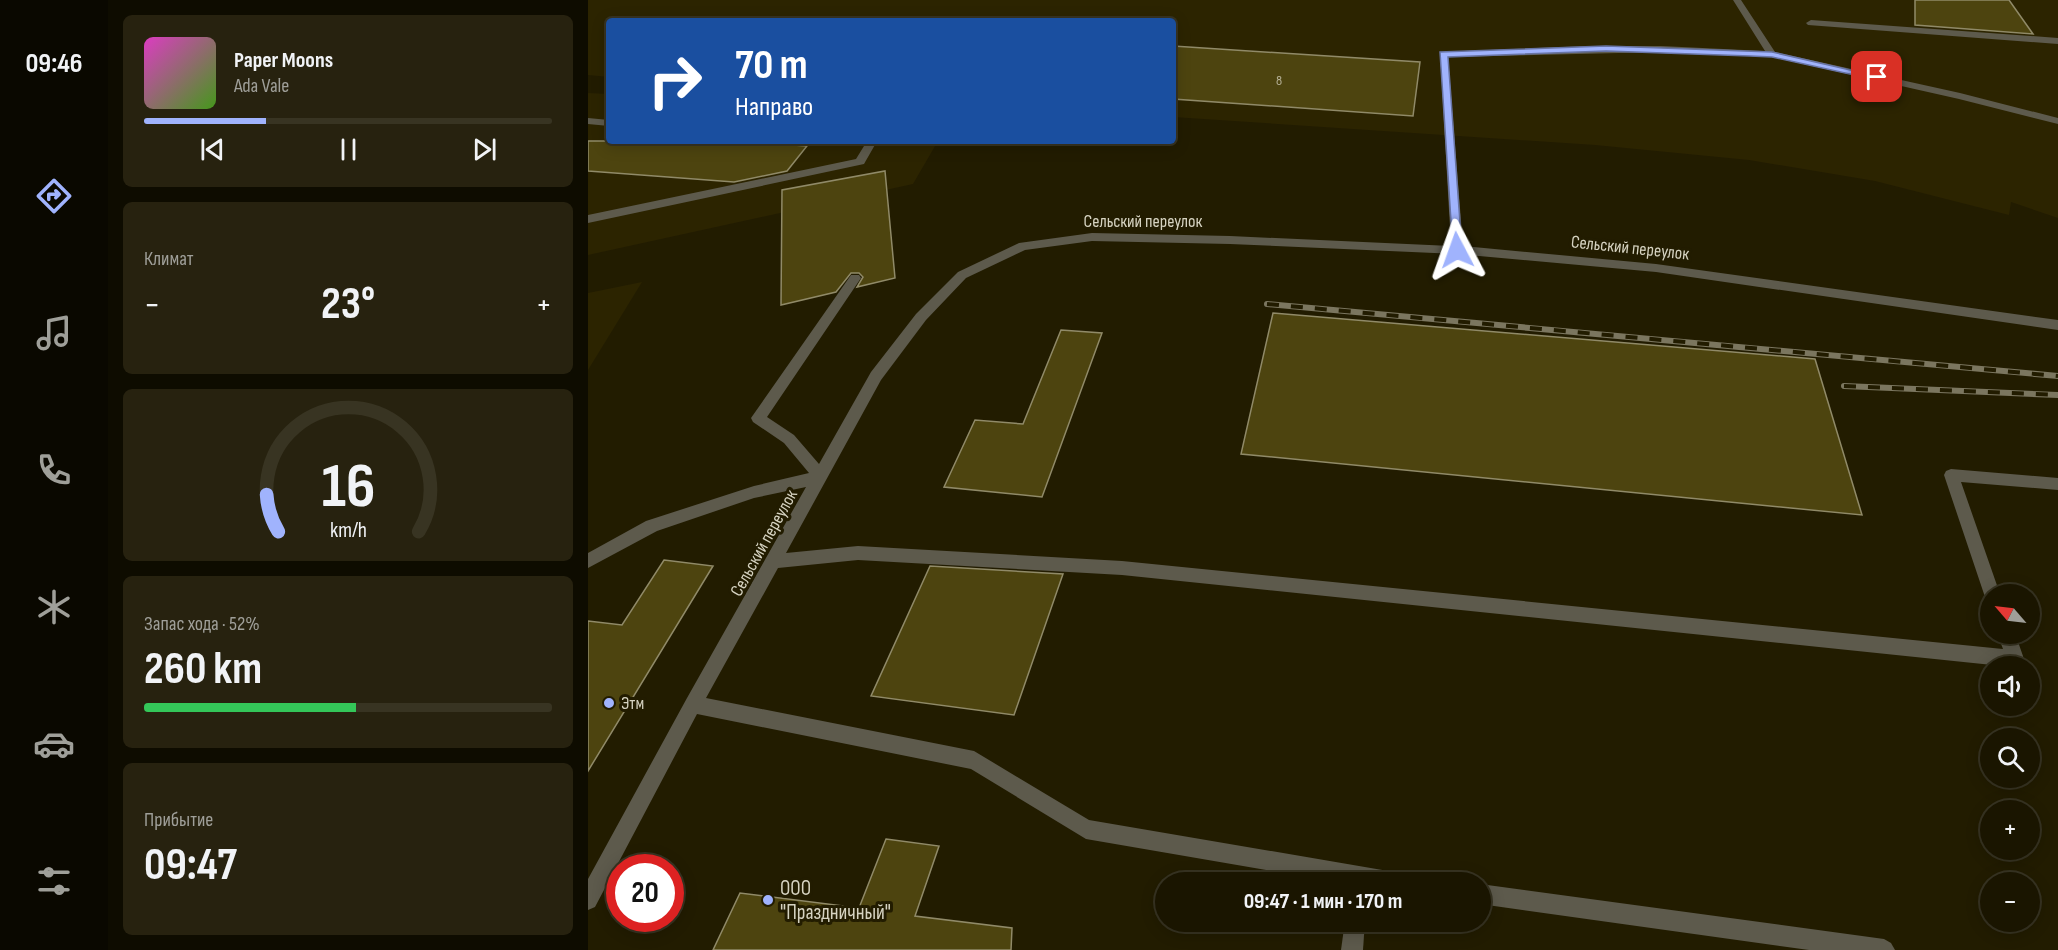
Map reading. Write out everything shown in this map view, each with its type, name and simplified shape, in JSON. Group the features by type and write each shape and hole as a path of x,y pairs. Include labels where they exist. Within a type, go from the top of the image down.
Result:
{"street":[{"path":"1737,0 1772,54"},
{"path":"1811,23 2058,41"},
{"path":"1457,250 1443,54 1661,48 1772,54 1960,96 2058,121"},
{"path":"588,121 606,123"},
{"path":"588,219 860,162 870,144"},
{"name":"Сельский переулок","path":"588,900 693,705 876,376 921,317 962,275 1023,246 1092,237 1230,240 1457,250 1656,268 2058,325"},
{"path":"588,561 652,526 754,492 821,477 789,438 758,418 855,278"},
{"path":"1989,584 1952,475 2058,484"},
{"path":"774,561 858,553 1122,568 2015,659 2010,644"},
{"path":"693,705 974,760 1086,829 1316,872"},
{"path":"1491,896 1884,950"},
{"path":"1352,950 1354,932"}],"shaded area":[{"path":"588,0 2058,0 2058,218 2011,202 2009,215 1875,181 1749,160 1595,145 1176,117 1176,18 606,18 606,77 588,75"},
{"path":"588,93 606,94 606,144 936,144 913,184 588,255"},
{"path":"642,282 588,370 588,293"}],"building":[{"path":"1915,0 2009,0 2033,34 1915,25"},
{"path":"1176,46 1420,62 1413,116 1176,99"},
{"path":"588,141 606,141 606,144 807,146 787,171 734,182 588,171"},
{"path":"885,171 895,278 857,287 863,277 859,273 851,273 836,292 781,305 782,190"},
{"path":"1273,313 1815,359 1862,515 1241,454"},
{"path":"1061,330 1102,333 1042,497 944,487 975,420 1023,424"},
{"name":"Этм","path":"664,560 713,566 588,771 588,621 622,625"},
{"path":"930,566 1063,574 1014,715 871,696"},
{"name":"ООО \"Праздничный\"","path":"886,839 939,846 915,916 1012,928 1011,950 713,950 740,893 859,908"}],"railway":[{"path":"1267,304 2058,376"},
{"path":"1844,386 2058,395"}],"place":[{"name":"Этм","path":"609,703"},
{"name":"ООО \"Праздничный\"","path":"768,900"}],"route":[{"path":"1457,250 1443,54 1661,48 1772,54 1877,77"}]}
